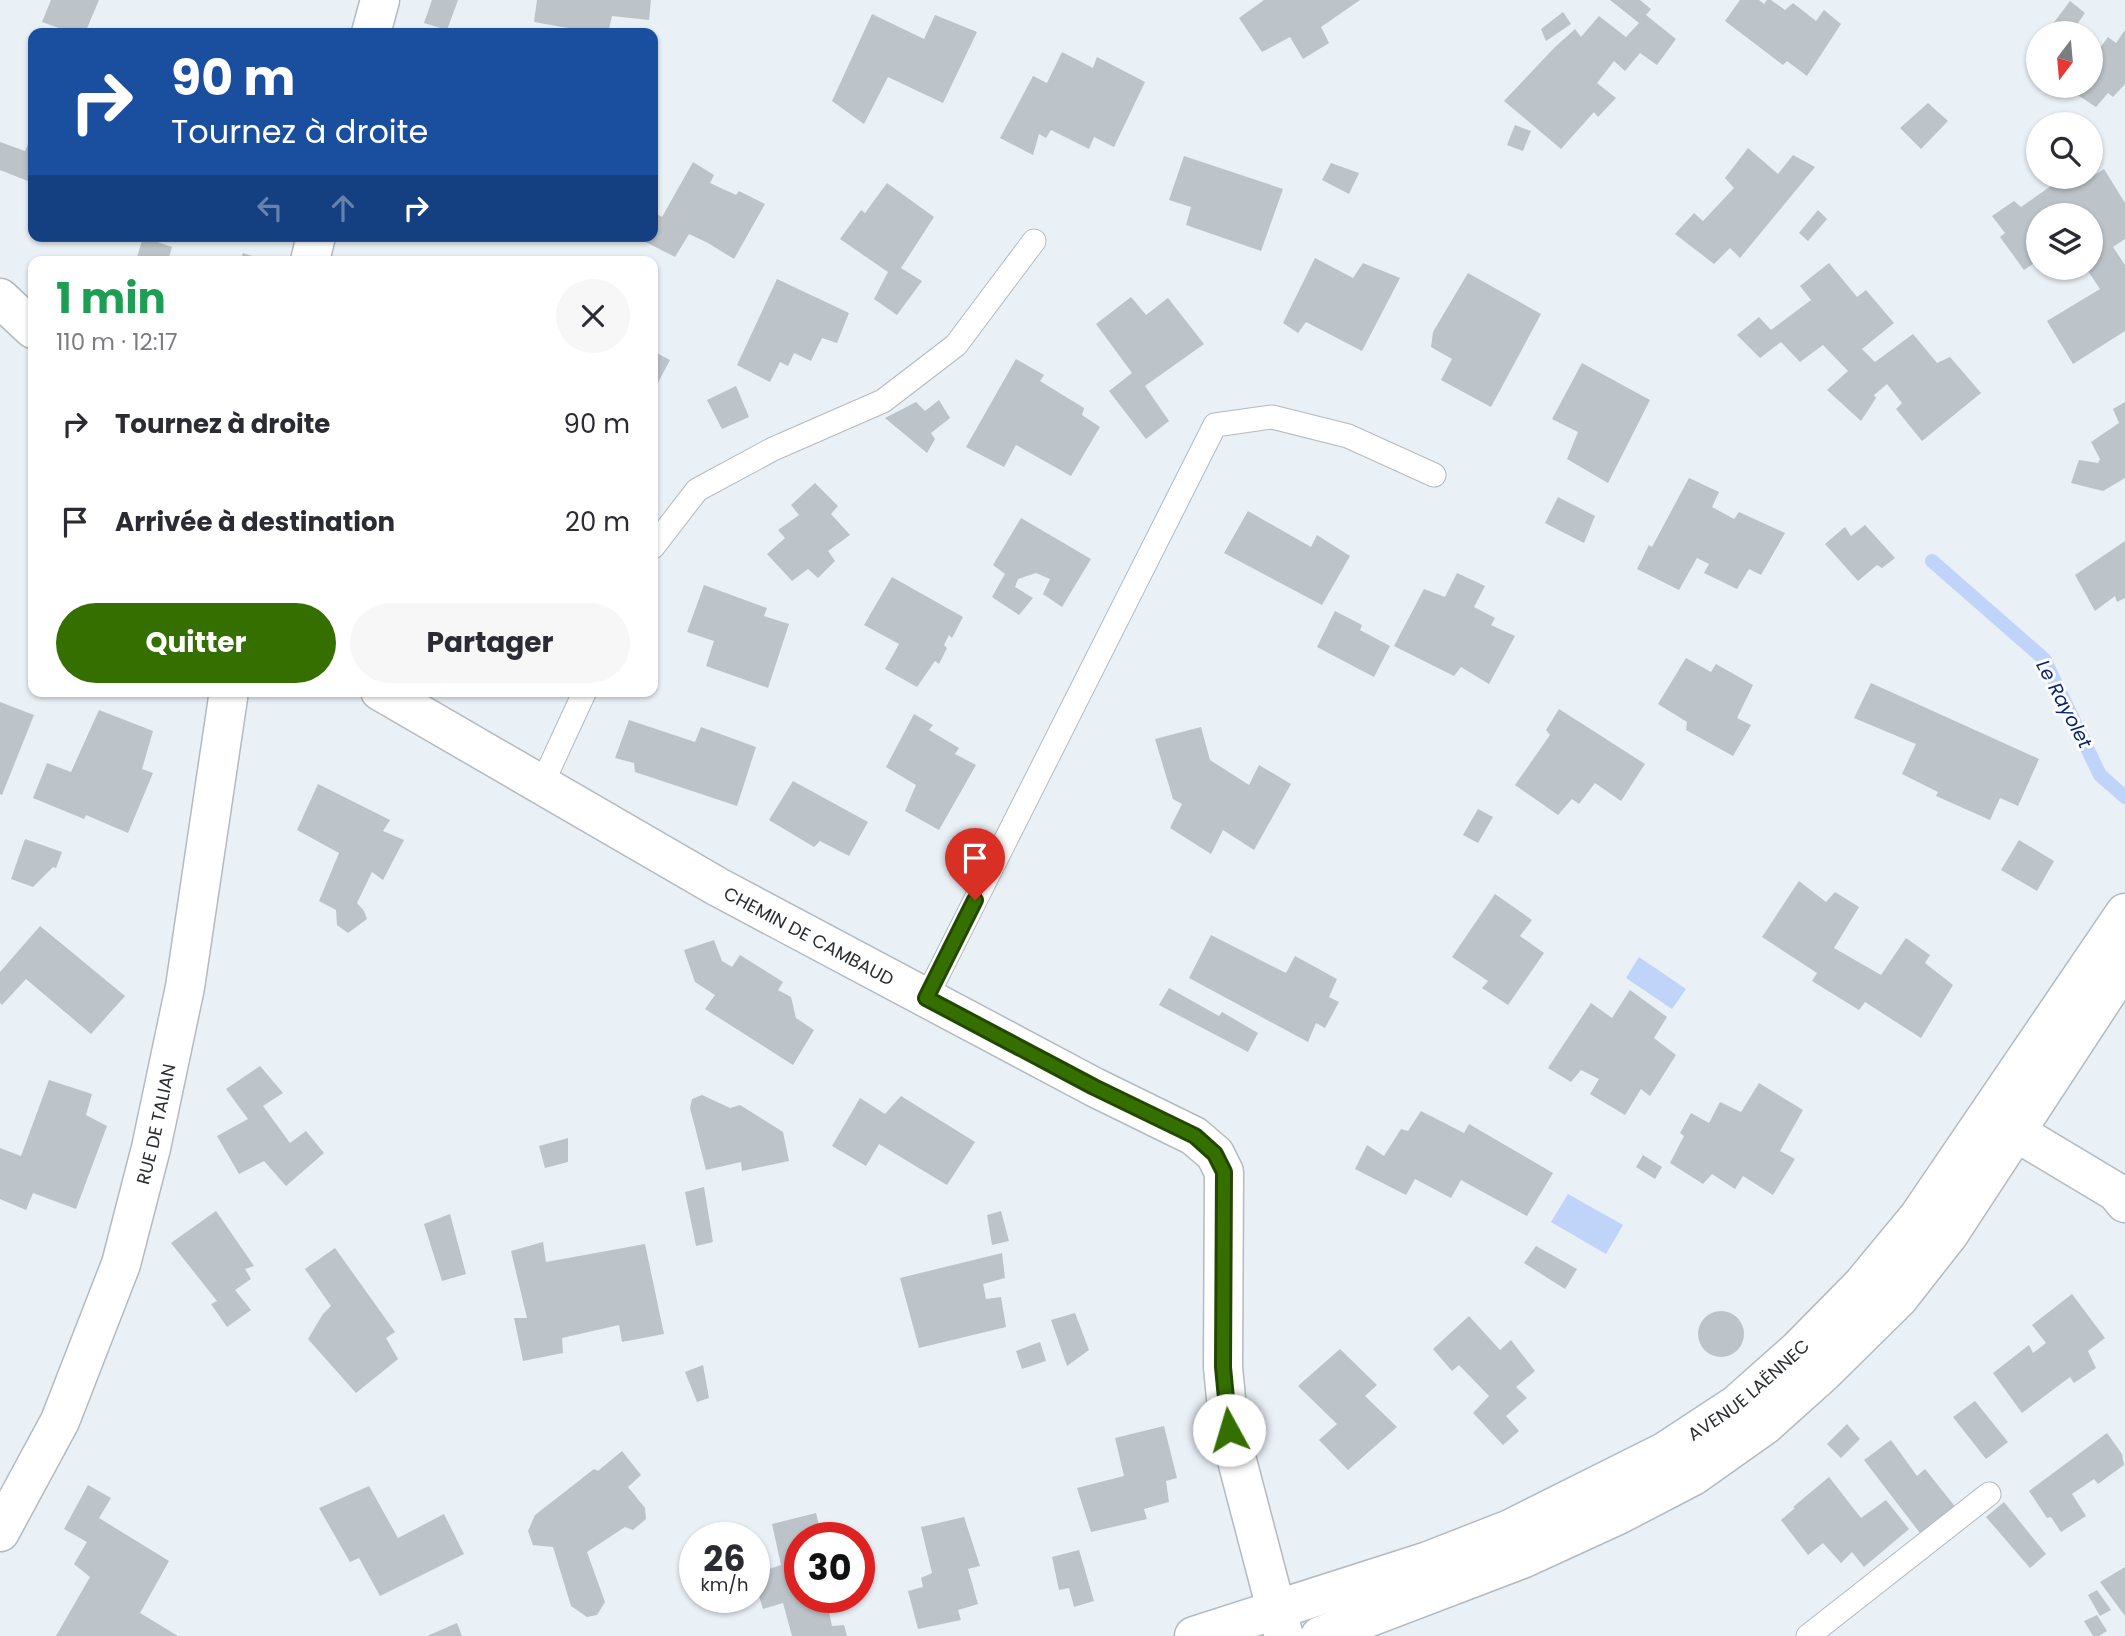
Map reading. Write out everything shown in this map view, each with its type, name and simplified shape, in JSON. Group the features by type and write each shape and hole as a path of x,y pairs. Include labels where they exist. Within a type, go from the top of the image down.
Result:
{"street":[{"path":"372,28 380,0"},
{"name":"RUE DE TALIAN","path":"0,1532 60,1421 121,1264 151,1148 185,987 228,697"},
{"name":"CHEMIN DE CAMBAUD","path":"390,697 718,887 1094,1087 1195,1136 1215,1154 1224,1172 1223,1367 1229,1430 1280,1623"},
{"name":"AVENUE LAËNNEC","path":"1320,1636 1521,1559 1618,1516 1693,1476 1765,1425 1824,1372 1898,1299 1949,1234 2002,1124 2125,913"},
{"name":"AVENUE LAËNNEC","path":"1194,1636 1280,1623 1428,1560 1510,1529 1666,1451 1736,1405 1798,1350 1862,1285 1919,1216 2002,1124 2125,965"},
{"path":"2002,1124 2116,1192 2125,1203"}],"lane":[{"path":"658,541 697,490 773,449 883,401 956,345 1034,241"},
{"path":"926,998 1215,425 1272,418 1348,436 1434,475"},
{"path":"542,784 582,697"},
{"path":"1808,1636 1989,1494"}],"water":[{"path":"1639,957 1686,989 1672,1009 1626,978"},
{"path":"1568,1194 1623,1225 1606,1254 1551,1222"}],"building":[{"path":"51,0 99,0 87,28 59,28 42,22"},
{"path":"432,0 458,0 448,28 424,23"},
{"path":"537,0 651,0 649,20 612,16 609,28 568,28 534,22"},
{"path":"1264,0 1360,0 1321,27 1329,43 1303,59 1290,37 1262,52 1239,18"},
{"path":"1610,0 1640,0 1651,9 1646,15 1676,39 1657,65 1640,53 1625,71 1614,61 1597,83 1616,98 1598,117 1594,112 1561,149 1504,101 1575,29 1581,37 1599,16 1626,37 1639,23"},
{"path":"1740,0 1759,0 1764,4 1771,0 1785,10 1793,3 1816,21 1824,10 1841,24 1807,76 1787,61 1783,65 1725,21"},
{"path":"2070,1 2085,13 2079,21 2055,21"},
{"path":"1563,12 1571,24 1546,41 1541,29"},
{"path":"872,14 924,39 935,15 977,32 943,103 888,77 864,124 832,101"},
{"path":"2125,30 2125,84 2113,97 2108,93 2104,98 2104,42 2108,37 2116,43"},
{"path":"1062,52 1093,68 1097,57 1145,82 1114,147 1094,137 1089,149 1051,130 1046,138 1039,134 1033,155 1000,138 1033,76 1047,83"},
{"path":"2082,98 2104,98 2096,107"},
{"path":"1928,103 1948,121 1921,149 1900,128"},
{"path":"1515,125 1531,131 1523,151 1507,145"},
{"path":"0,142 25,151 28,144 28,181 0,170"},
{"path":"1748,148 1778,174 1793,155 1815,167 1740,258 1730,248 1714,264 1675,234 1694,213 1703,221 1734,188 1725,178"},
{"path":"1184,156 1283,189 1261,251 1186,225 1191,207 1169,200"},
{"path":"693,162 714,175 710,183 736,195 739,191 765,204 734,259 689,234 675,257 646,242 658,242 658,215 662,217"},
{"path":"1331,163 1359,173 1349,194 1322,180"},
{"path":"2103,170 2125,203 2125,239 2113,247 2125,265 2125,331 2073,364 2047,321 2100,289 2094,280 2103,280 2103,203 2027,203 2047,189 2103,189"},
{"path":"887,183 934,217 901,268 922,281 897,315 874,299 888,272 840,239 861,210 865,213"},
{"path":"2014,201 2021,207 2026,204 2024,270 2000,237 2005,233 1992,216"},
{"path":"1818,210 1827,219 1808,241 1799,233"},
{"path":"142,242 158,242 172,247 169,256 137,256"},
{"path":"1315,258 1353,278 1363,263 1400,278 1362,351 1306,322 1298,333 1283,323"},
{"path":"1829,263 1857,297 1866,290 1894,323 1862,349 1875,362 1913,334 1937,363 1950,357 1981,393 1922,441 1896,409 1902,403 1887,384 1874,395 1876,398 1861,421 1827,390 1848,371 1823,345 1800,362 1781,342 1760,358 1737,335 1759,317 1771,330 1811,300 1800,286"},
{"path":"1468,273 1541,314 1491,407 1441,380 1452,359 1431,347 1433,332"},
{"path":"777,279 849,313 837,343 822,338 811,361 794,353 788,366 780,362 770,382 737,365"},
{"path":"1131,297 1146,315 1168,298 1204,344 1145,386 1169,421 1146,439 1109,391 1132,373 1096,324"},
{"path":"658,354 670,360 658,383"},
{"path":"1016,359 1044,375 1040,381 1084,408 1082,415 1100,427 1071,476 1016,445 1004,467 966,447"},
{"path":"1582,363 1650,400 1608,483 1567,459 1578,432 1552,419"},
{"path":"736,386 749,417 722,429 707,400"},
{"path":"939,400 950,418 931,433 935,439 927,453 885,418 916,402 925,411"},
{"path":"2125,402 2125,478 2103,491 2071,483 2079,460 2098,463 2100,459 2091,442 2119,423 2113,409"},
{"path":"1689,478 1719,492 1712,507 1734,519 1739,512 1785,533 1761,575 1749,569 1737,589 1704,573 1709,564 1697,558 1679,590 1637,569 1649,545 1652,547"},
{"path":"815,483 838,506 831,514 850,535 828,551 835,561 818,578 808,569 792,581 767,554 785,538 778,530 799,515 791,505"},
{"path":"1558,497 1595,516 1584,543 1545,523"},
{"path":"1248,511 1311,547 1317,535 1350,556 1322,605 1224,553"},
{"path":"1021,518 1091,559 1062,607 1043,594 1050,579 1036,573 1018,579 1015,587 1033,598 1019,615 992,597 1005,574 993,565"},
{"path":"1865,525 1895,558 1882,568 1877,565 1858,581 1825,544 1845,527 1851,536"},
{"path":"2125,541 2125,598 2117,602 2115,596 2095,611 2075,575"},
{"path":"1457,573 1485,586 1474,607 1495,618 1491,625 1515,636 1489,684 1461,667 1454,676 1394,646 1424,589 1445,597"},
{"path":"892,577 963,617 952,638 949,635 944,645 947,648 939,664 935,661 917,687 885,669 899,644 864,625"},
{"path":"704,585 767,608 764,616 789,624 768,688 706,666 714,641 687,632"},
{"path":"1335,611 1362,625 1360,630 1390,646 1374,677 1317,647"},
{"path":"1686,658 1711,672 1716,664 1753,685 1737,718 1751,725 1733,756 1686,730 1687,722 1658,704"},
{"path":"1871,683 2039,759 2018,806 2000,798 1990,820 1936,796 1938,792 1902,774 1916,744 1854,718"},
{"path":"0,702 34,715 2,795 0,794"},
{"path":"1559,709 1645,764 1621,801 1595,783 1579,804 1572,799 1558,815 1515,785 1550,735 1546,730"},
{"path":"99,710 153,731 142,769 153,773 128,833 86,815 84,819 33,798 47,763 71,772"},
{"path":"914,714 933,725 929,730 959,748 955,754 976,765 939,830 905,811 916,785 886,767"},
{"path":"629,720 695,742 701,727 756,747 737,806 635,772 634,763 615,758"},
{"path":"1201,727 1210,760 1249,785 1259,765 1291,784 1254,850 1223,830 1211,854 1170,828 1182,804 1173,799 1155,739"},
{"path":"793,781 868,822 849,856 820,841 814,847 769,820"},
{"path":"318,784 390,820 383,831 404,840 383,880 372,872 357,903 367,919 348,933 337,925 336,910 319,901 339,853 297,830"},
{"path":"1478,809 1493,817 1478,843 1463,835"},
{"path":"25,839 62,852 56,868 53,867 33,887 11,879"},
{"path":"2019,840 2054,861 2037,891 2001,870"},
{"path":"1799,881 1826,902 1835,892 1859,907 1834,948 1881,975 1906,938 1930,955 1925,963 1953,985 1921,1038 1865,1002 1859,1010 1812,981 1817,973 1762,937"},
{"path":"1495,894 1532,920 1520,936 1544,953 1508,1005 1482,988 1488,981 1452,957"},
{"path":"40,926 125,996 91,1034 26,979 2,1005 0,1003 0,972"},
{"path":"1211,935 1286,973 1295,956 1337,979 1329,997 1339,1002 1325,1028 1316,1023 1308,1042 1189,978"},
{"path":"714,940 722,961 732,967 740,955 783,982 778,990 791,997 796,1018 814,1030 793,1065 705,1009 715,995 695,982 684,950"},
{"path":"1169,988 1219,1016 1222,1012 1258,1033 1248,1052 1159,1005"},
{"path":"1630,990 1667,1017 1654,1038 1676,1055 1650,1096 1641,1089 1625,1115 1590,1094 1599,1079 1581,1070 1571,1082 1548,1068 1591,1003 1612,1018"},
{"path":"260,1066 283,1093 263,1106 290,1143 306,1131 324,1153 286,1186 264,1161 239,1174 217,1136 248,1119 226,1089"},
{"path":"49,1080 92,1094 86,1115 107,1126 76,1209 33,1193 26,1210 0,1199 0,1148 21,1156"},
{"path":"1759,1083 1803,1110 1780,1151 1795,1159 1773,1195 1743,1176 1735,1189 1712,1174 1703,1184 1670,1163 1684,1136 1680,1133 1691,1113 1709,1123 1720,1102 1741,1112"},
{"path":"702,1095 730,1108 740,1105 783,1132 789,1161 742,1171 741,1162 706,1170 690,1108 692,1099"},
{"path":"901,1096 975,1142 947,1185 879,1144 866,1166 832,1146 860,1098 885,1114"},
{"path":"1421,1111 1464,1133 1469,1124 1553,1173 1527,1216 1461,1180 1451,1198 1415,1179 1406,1195 1355,1169 1367,1145 1384,1156 1401,1129 1408,1131"},
{"path":"568,1138 568,1162 545,1168 539,1146"},
{"path":"1643,1155 1662,1167 1655,1179 1636,1167"},
{"path":"704,1187 713,1242 696,1246 685,1192"},
{"path":"216,1211 254,1266 245,1269 251,1279 235,1290 251,1310 227,1327 211,1304 217,1301 171,1243"},
{"path":"1001,1211 1009,1241 992,1245 987,1215"},
{"path":"450,1214 466,1274 442,1281 424,1224"},
{"path":"543,1242 546,1262 645,1244 664,1334 622,1342 619,1325 562,1338 563,1353 523,1361 514,1318 527,1318 511,1251"},
{"path":"1536,1246 1577,1269 1565,1289 1524,1263"},
{"path":"335,1248 395,1332 386,1338 398,1359 356,1393 308,1339 331,1306 305,1269"},
{"path":"1002,1253 1005,1278 983,1284 986,1299 1001,1297 1006,1327 919,1348 900,1278"},
{"path":"2072,1294 2105,1338 2088,1351 2096,1368 2074,1383 2070,1377 2022,1413 1993,1373 2029,1345 2033,1353 2046,1343 2032,1325"},
{"path":"1721,1311 1737,1318 1744,1334 1737,1350 1721,1357 1705,1350 1698,1334 1705,1318"},
{"path":"1075,1313 1089,1350 1067,1366 1051,1320"},
{"path":"1469,1316 1500,1350 1511,1340 1535,1371 1516,1387 1527,1398 1506,1416 1519,1431 1503,1445 1473,1413 1489,1396 1459,1365 1452,1371 1433,1349"},
{"path":"1040,1342 1046,1361 1022,1369 1016,1351"},
{"path":"1340,1349 1377,1385 1365,1396 1397,1427 1348,1470 1319,1440 1337,1424 1298,1386"},
{"path":"703,1365 709,1398 697,1402 685,1372"},
{"path":"1975,1401 2008,1442 1986,1459 1953,1417"},
{"path":"1847,1424 1860,1439 1841,1458 1827,1444"},
{"path":"1164,1426 1177,1478 1166,1481 1169,1502 1144,1509 1147,1519 1091,1532 1077,1488 1124,1476 1115,1438"},
{"path":"2107,1433 2122,1454 2124,1465 2098,1484 2094,1479 2072,1494 2086,1516 2061,1532 2051,1517 2047,1518 2029,1491"},
{"path":"1891,1440 1917,1476 1925,1469 1957,1509 1923,1537 1864,1460"},
{"path":"622,1451 641,1475 628,1487 645,1508 646,1519 633,1530 625,1527 587,1552 605,1602 597,1615 587,1617 571,1606 553,1547 533,1545 528,1531 535,1515"},
{"path":"1829,1477 1861,1518 1886,1500 1909,1529 1864,1567 1852,1552 1841,1563 1823,1543 1808,1555 1781,1520"},
{"path":"88,1485 111,1498 99,1518 169,1561 140,1613 178,1636 56,1636 90,1577 74,1564 87,1542 64,1529"},
{"path":"369,1486 398,1538 444,1514 464,1554 380,1596 359,1558 350,1562 319,1508"},
{"path":"2004,1502 2046,1554 2030,1568 1986,1517"},
{"path":"816,1513 818,1522 784,1522 784,1607 783,1603 770,1607 770,1569 781,1565 772,1524"},
{"path":"964,1517 980,1566 968,1569 978,1604 958,1610 961,1620 918,1629 908,1591 923,1587 921,1578 932,1573 921,1527"},
{"path":"1079,1550 1094,1601 1074,1607 1069,1588 1059,1590 1052,1557"},
{"path":"2125,1567 2125,1616 2100,1582"},
{"path":"2097,1590 2111,1610 2100,1616 2088,1595"},
{"path":"786,1613 829,1613 832,1626 844,1625 847,1636 792,1636"},
{"path":"2097,1615 2107,1631 2093,1636 2084,1621"},
{"path":"457,1623 462,1636 427,1636"}],"waterway":[{"name":"Le Rayolet","path":"1932,561 2044,659 2100,775 2125,797"}],"route":[{"path":"975,900 926,998 1094,1087 1195,1136 1215,1154 1224,1172 1223,1367 1229,1430"}]}
